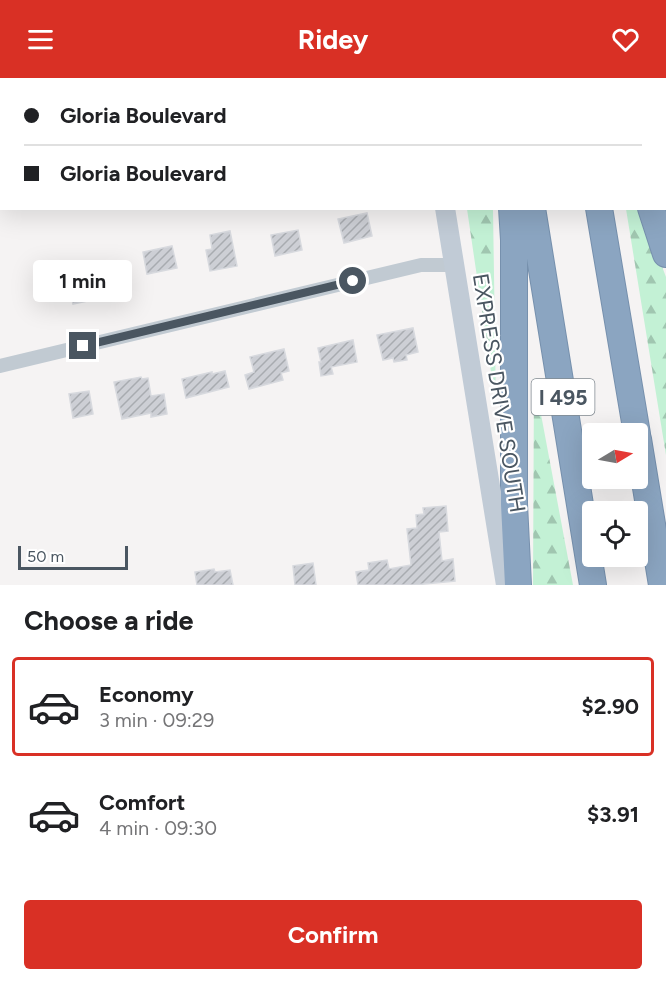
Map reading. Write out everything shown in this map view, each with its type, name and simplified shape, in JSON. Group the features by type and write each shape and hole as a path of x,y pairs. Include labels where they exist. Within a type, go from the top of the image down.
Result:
{"highway":[{"path":"512,210 514,504 518,585"},
{"name":"I 495","path":"532,210 593,585"},
{"name":"I 495","path":"599,210 635,423"},
{"path":"652,210 666,254"},
{"path":"646,489 662,585"}],"main road":[{"name":"EXPRESS DRIVE SOUTH","path":"445,210 506,585"}],"street":[{"path":"0,366 421,265 454,265"}],"green space":[{"path":"467,210 493,210 496,406"},
{"path":"626,210 640,210 666,277 666,455"},
{"path":"534,377 573,585 533,585"}],"building":[{"path":"367,213 372,236 344,243 338,219"},
{"path":"298,230 302,250 275,256 271,235"},
{"path":"230,231 237,266 210,271 206,250 212,249 210,235"},
{"path":"172,246 177,268 147,274 143,252"},
{"path":"89,267 90,275 111,271 115,288 95,292 97,299 73,304 69,284 76,282 74,270"},
{"path":"413,328 418,352 406,355 407,360 394,362 393,358 383,360 377,335"},
{"path":"353,340 357,362 331,367 333,374 321,376 318,348"},
{"path":"284,349 289,371 281,373 283,380 249,389 245,375 254,372 250,357"},
{"path":"225,371 229,387 186,398 182,379"},
{"path":"141,377 142,379 148,378 151,396 164,394 167,414 151,417 151,413 122,419 114,382"},
{"path":"89,391 93,414 73,418 69,394"},
{"path":"446,506 448,531 439,532 442,561 453,559 455,581 414,585 358,585 356,572 369,570 368,563 387,560 389,569 411,565 407,529 417,528 416,515 424,514 423,508"},
{"path":"313,563 316,585 295,585 293,566"},
{"path":"214,569 215,572 230,570 233,585 197,585 195,572"}],"route":[{"path":"83,346 353,281"}]}
